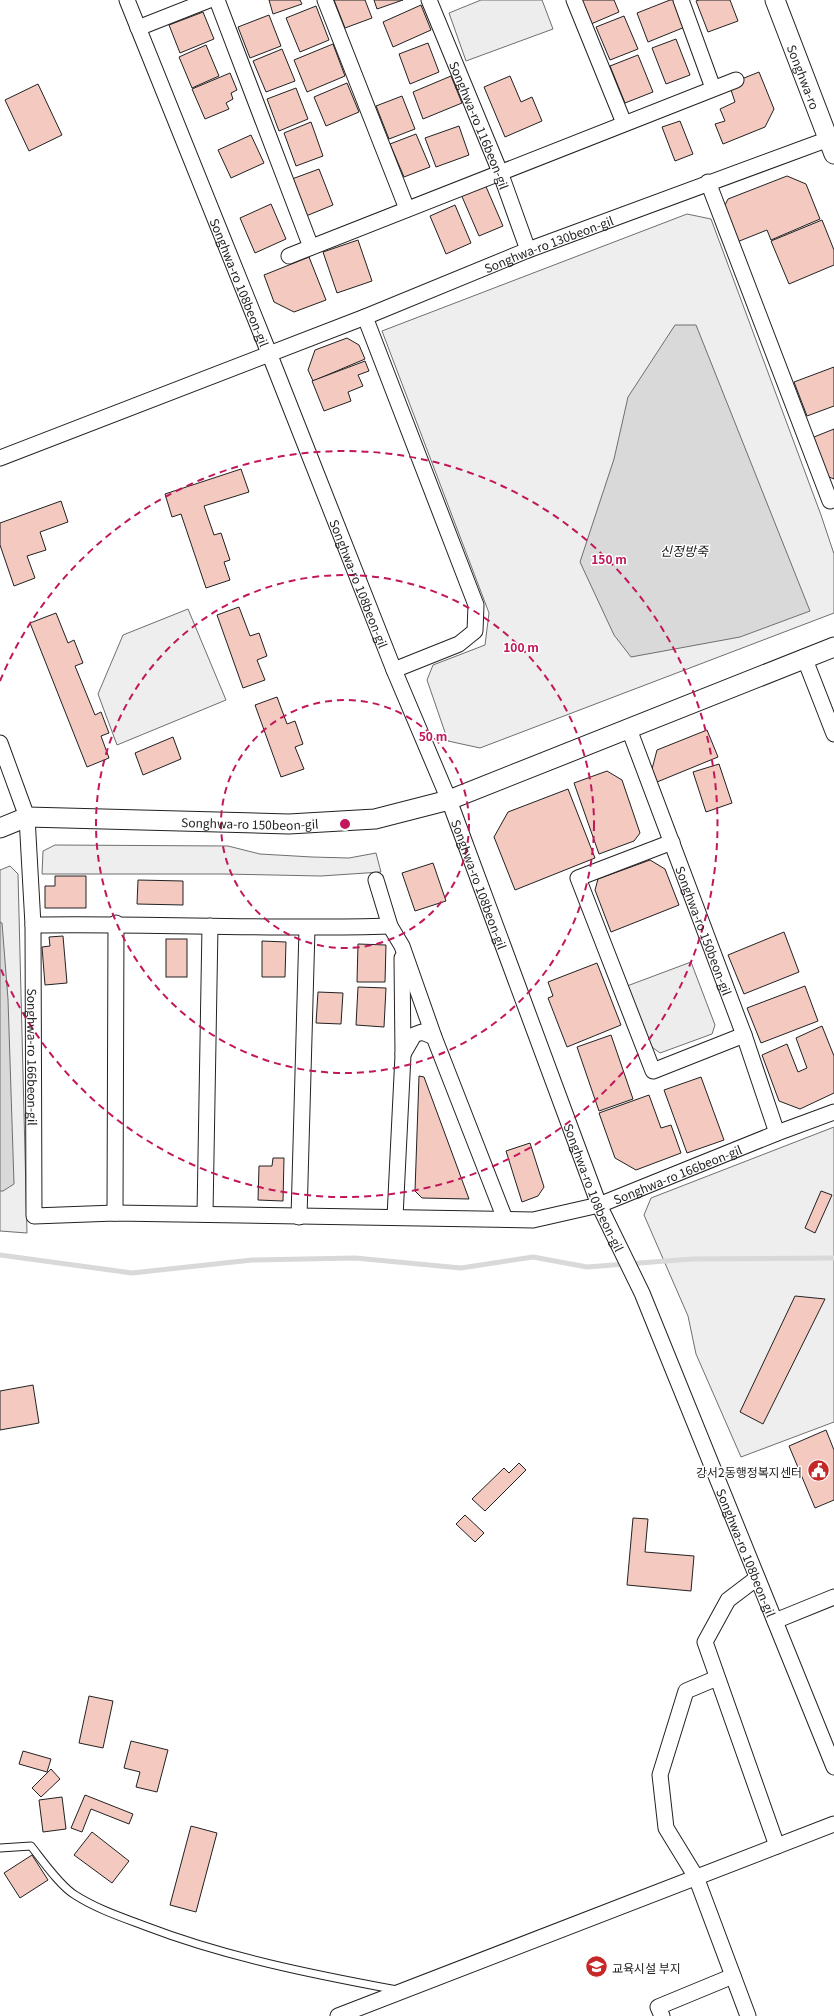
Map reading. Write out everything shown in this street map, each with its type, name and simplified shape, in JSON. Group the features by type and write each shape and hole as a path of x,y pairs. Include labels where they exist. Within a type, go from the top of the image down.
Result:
{"street":[{"name":"Songhwa-ro 108beon-gil","path":"127,0 269,353 394,670 449,800 599,1205 642,1293 834,1767"},
{"path":"138,28 209,0"},
{"path":"217,0 311,247"},
{"path":"325,0 407,209"},
{"name":"Songhwa-ro 116beon-gil","path":"429,0 500,172 528,250"},
{"path":"574,0 624,124"},
{"path":"681,0 714,88"},
{"name":"Songhwa-ro","path":"775,0 832,143"},
{"path":"290,256 736,80"},
{"name":"Songhwa-ro 130beon-gil","path":"0,458 365,317 528,250 708,182 832,143"},
{"path":"708,182 830,501 834,500"},
{"path":"365,317 476,605 476,632 459,644 394,670"},
{"name":"Songhwa-ro 150beon-gil","path":"0,828 27,817 289,824 375,819 449,800 629,729 804,657 834,647"},
{"path":"804,657 834,734"},
{"name":"Songhwa-ro 150beon-gil","path":"629,729 744,1035 777,1132"},
{"name":"Songhwa-ro 166beon-gil","path":"0,743 27,817 33,925 34,1216 115,1213 533,1220 599,1205 777,1132 834,1112"},
{"path":"672,842 578,878 653,1070 744,1035"},
{"path":"376,880 390,926 402,946 434,1037 505,1219"},
{"path":"115,1213 116,923"},
{"path":"33,925 116,923 307,928 390,926"},
{"path":"205,1214 210,926"},
{"path":"299,1217 307,928"},
{"path":"395,1217 403,1055 402,946"},
{"path":"403,1055 414,1035 422,1032 434,1037"},
{"path":"758,1578 728,1600 705,1642 777,1846"},
{"path":"775,1620 834,1597"},
{"path":"717,1678 686,1691 660,1775 666,1828 696,1877 748,2016"},
{"path":"338,2016 834,1824"},
{"path":"662,2016 658,2007 733,1976"}],"lane":[{"path":"0,1848 31,1846 74,1895 105,1911 188,1943 287,1969 402,1991"}],"shaded area":[{"path":"481,0 542,0 553,29 466,61 449,13"},
{"path":"687,214 711,219 821,515 834,554 834,613 480,748 448,741 427,680 433,665 485,645 489,613 382,331"},
{"path":"188,609 226,700 117,745 98,694 123,635"},
{"path":"55,845 228,846 260,854 349,858 376,853 381,872 321,876 224,874 42,874 43,851"},
{"path":"10,866 18,874 27,1233 0,1231 0,870"},
{"path":"691,962 715,1025 712,1034 660,1053 652,1047 627,986"},
{"path":"834,1127 834,1422 741,1457 696,1354 688,1316 644,1215 651,1198"}],"water":[{"name":"신정방죽","path":"675,325 696,325 810,611 740,637 631,657 614,635 580,562 614,459 628,397"},
{"path":"0,922 2,923 8,999 14,1184 3,1191 0,1191"}],"building":[{"path":"269,0 300,0 302,4 273,14"},
{"path":"334,0 365,0 372,18 345,28"},
{"path":"374,0 403,0 377,9"},
{"path":"581,0 614,0 619,12 591,24"},
{"path":"670,0 674,0 685,27 648,42 637,13"},
{"path":"730,0 738,21 708,32 696,1"},
{"path":"421,5 431,30 393,47 383,22"},
{"path":"316,6 329,40 300,52 286,18"},
{"path":"203,12 214,39 180,53 169,25"},
{"path":"269,15 281,46 250,58 238,27"},
{"path":"624,16 638,49 610,60 596,27"},
{"path":"676,39 690,75 666,84 652,48"},
{"path":"428,43 439,72 410,84 399,54"},
{"path":"333,44 345,76 307,92 294,60"},
{"path":"206,45 219,76 192,88 179,57"},
{"path":"282,49 295,81 266,92 253,61"},
{"path":"638,55 653,92 625,103 610,66"},
{"path":"759,72 774,109 765,127 723,144 715,124 725,121 720,109 735,102 729,84"},
{"path":"230,73 237,90 231,93 233,99 226,103 229,109 205,119 192,89"},
{"path":"451,76 462,103 423,119 413,92"},
{"path":"510,76 521,102 532,97 542,121 505,137 484,87"},
{"path":"347,83 359,112 326,126 314,97"},
{"path":"38,84 62,135 29,151 5,100"},
{"path":"296,88 308,119 279,131 267,99"},
{"path":"402,96 415,129 389,139 376,106"},
{"path":"680,121 693,154 675,161 662,127"},
{"path":"311,122 323,156 296,166 284,133"},
{"path":"459,126 469,155 436,167 425,138"},
{"path":"416,134 430,167 404,177 390,144"},
{"path":"251,135 264,163 231,178 218,150"},
{"path":"319,169 333,205 306,216 292,179"},
{"path":"787,176 806,184 820,219 771,240 767,230 737,242 723,209 728,199"},
{"path":"484,182 503,226 479,236 460,192"},
{"path":"271,204 286,239 255,253 240,218"},
{"path":"455,205 471,243 446,254 430,216"},
{"path":"822,220 834,250 834,265 789,284 771,241"},
{"path":"358,240 372,281 337,293 323,252"},
{"path":"309,257 326,300 294,312 274,302 264,275"},
{"path":"347,338 359,345 365,359 313,381 308,370 315,350"},
{"path":"365,361 369,371 358,375 363,386 348,392 351,401 324,411 312,381"},
{"path":"834,367 834,406 807,416 794,382"},
{"path":"834,429 834,479 824,475 809,439"},
{"path":"241,469 249,492 204,506 214,535 221,533 230,560 224,562 230,580 206,588 181,514 172,517 165,494"},
{"path":"61,501 68,522 40,532 46,550 27,556 35,578 14,586 0,545 0,523"},
{"path":"239,607 250,636 259,633 267,656 257,660 265,680 243,688 217,615"},
{"path":"56,613 68,643 74,640 83,663 75,666 95,715 101,712 109,733 101,736 109,758 87,767 30,623"},
{"path":"277,697 287,724 295,721 303,744 295,747 304,769 281,777 255,705"},
{"path":"707,730 718,757 657,782 652,769 657,750"},
{"path":"173,737 181,759 143,775 135,753"},
{"path":"719,764 732,803 706,812 693,772"},
{"path":"607,771 622,780 640,833 634,841 599,854 574,783"},
{"path":"568,789 595,858 515,890 494,837 508,812"},
{"path":"650,860 665,869 679,905 611,932 595,890 598,879"},
{"path":"433,863 446,901 415,911 402,873"},
{"path":"55,876 86,876 86,908 45,908 45,886 55,886"},
{"path":"138,880 183,881 183,905 137,904"},
{"path":"784,932 799,972 744,994 728,955"},
{"path":"63,936 67,983 45,985 42,947 50,946 49,937"},
{"path":"166,939 187,939 187,977 166,977"},
{"path":"262,941 286,942 285,977 262,977"},
{"path":"358,944 386,945 385,982 357,982"},
{"path":"597,963 621,1025 567,1047 548,998 553,996 548,982"},
{"path":"805,986 818,1021 761,1043 747,1008"},
{"path":"358,987 386,988 384,1027 356,1025"},
{"path":"318,992 343,993 341,1024 316,1023"},
{"path":"822,1026 834,1056 834,1093 800,1109 779,1101 762,1055 787,1044 798,1072 807,1068 796,1038"},
{"path":"611,1035 633,1099 599,1111 577,1047"},
{"path":"419,1076 424,1077 469,1199 422,1198 415,1191"},
{"path":"701,1077 724,1140 687,1153 664,1090"},
{"path":"649,1095 661,1128 671,1125 681,1153 636,1170 615,1158 599,1113"},
{"path":"530,1143 544,1187 538,1196 522,1202 506,1151"},
{"path":"273,1158 284,1158 283,1201 258,1200 259,1166 272,1166"},
{"path":"821,1191 832,1195 815,1233 805,1228"},
{"path":"795,1296 825,1299 763,1424 740,1412"},
{"path":"33,1385 39,1423 0,1430 0,1391"},
{"path":"826,1430 834,1450 834,1500 815,1508 789,1446"},
{"path":"519,1463 526,1470 485,1511 472,1499 504,1468 509,1473"},
{"path":"465,1515 484,1533 475,1542 456,1524"},
{"path":"633,1518 648,1519 645,1552 694,1556 691,1591 627,1585"},
{"path":"89,1696 113,1701 103,1748 79,1743"},
{"path":"131,1741 168,1750 157,1792 136,1787 140,1772 124,1768"},
{"path":"23,1751 51,1759 47,1772 19,1764"},
{"path":"51,1769 60,1779 41,1797 32,1788"},
{"path":"85,1795 133,1814 129,1824 91,1809 82,1832 71,1828"},
{"path":"62,1797 66,1829 43,1832 39,1800"},
{"path":"191,1826 217,1833 196,1912 170,1905"},
{"path":"92,1832 129,1861 112,1883 74,1855"},
{"path":"32,1855 48,1880 20,1898 4,1873"}],"waterway":[{"path":"0,1255 132,1273 252,1260 355,1258 461,1268 533,1257 587,1267 692,1259 834,1258"}],"place":[{"name":"강서2동행정복지센터","path":"818,1471"},
{"name":"교육시설 부지","path":"596,1967"}]}
